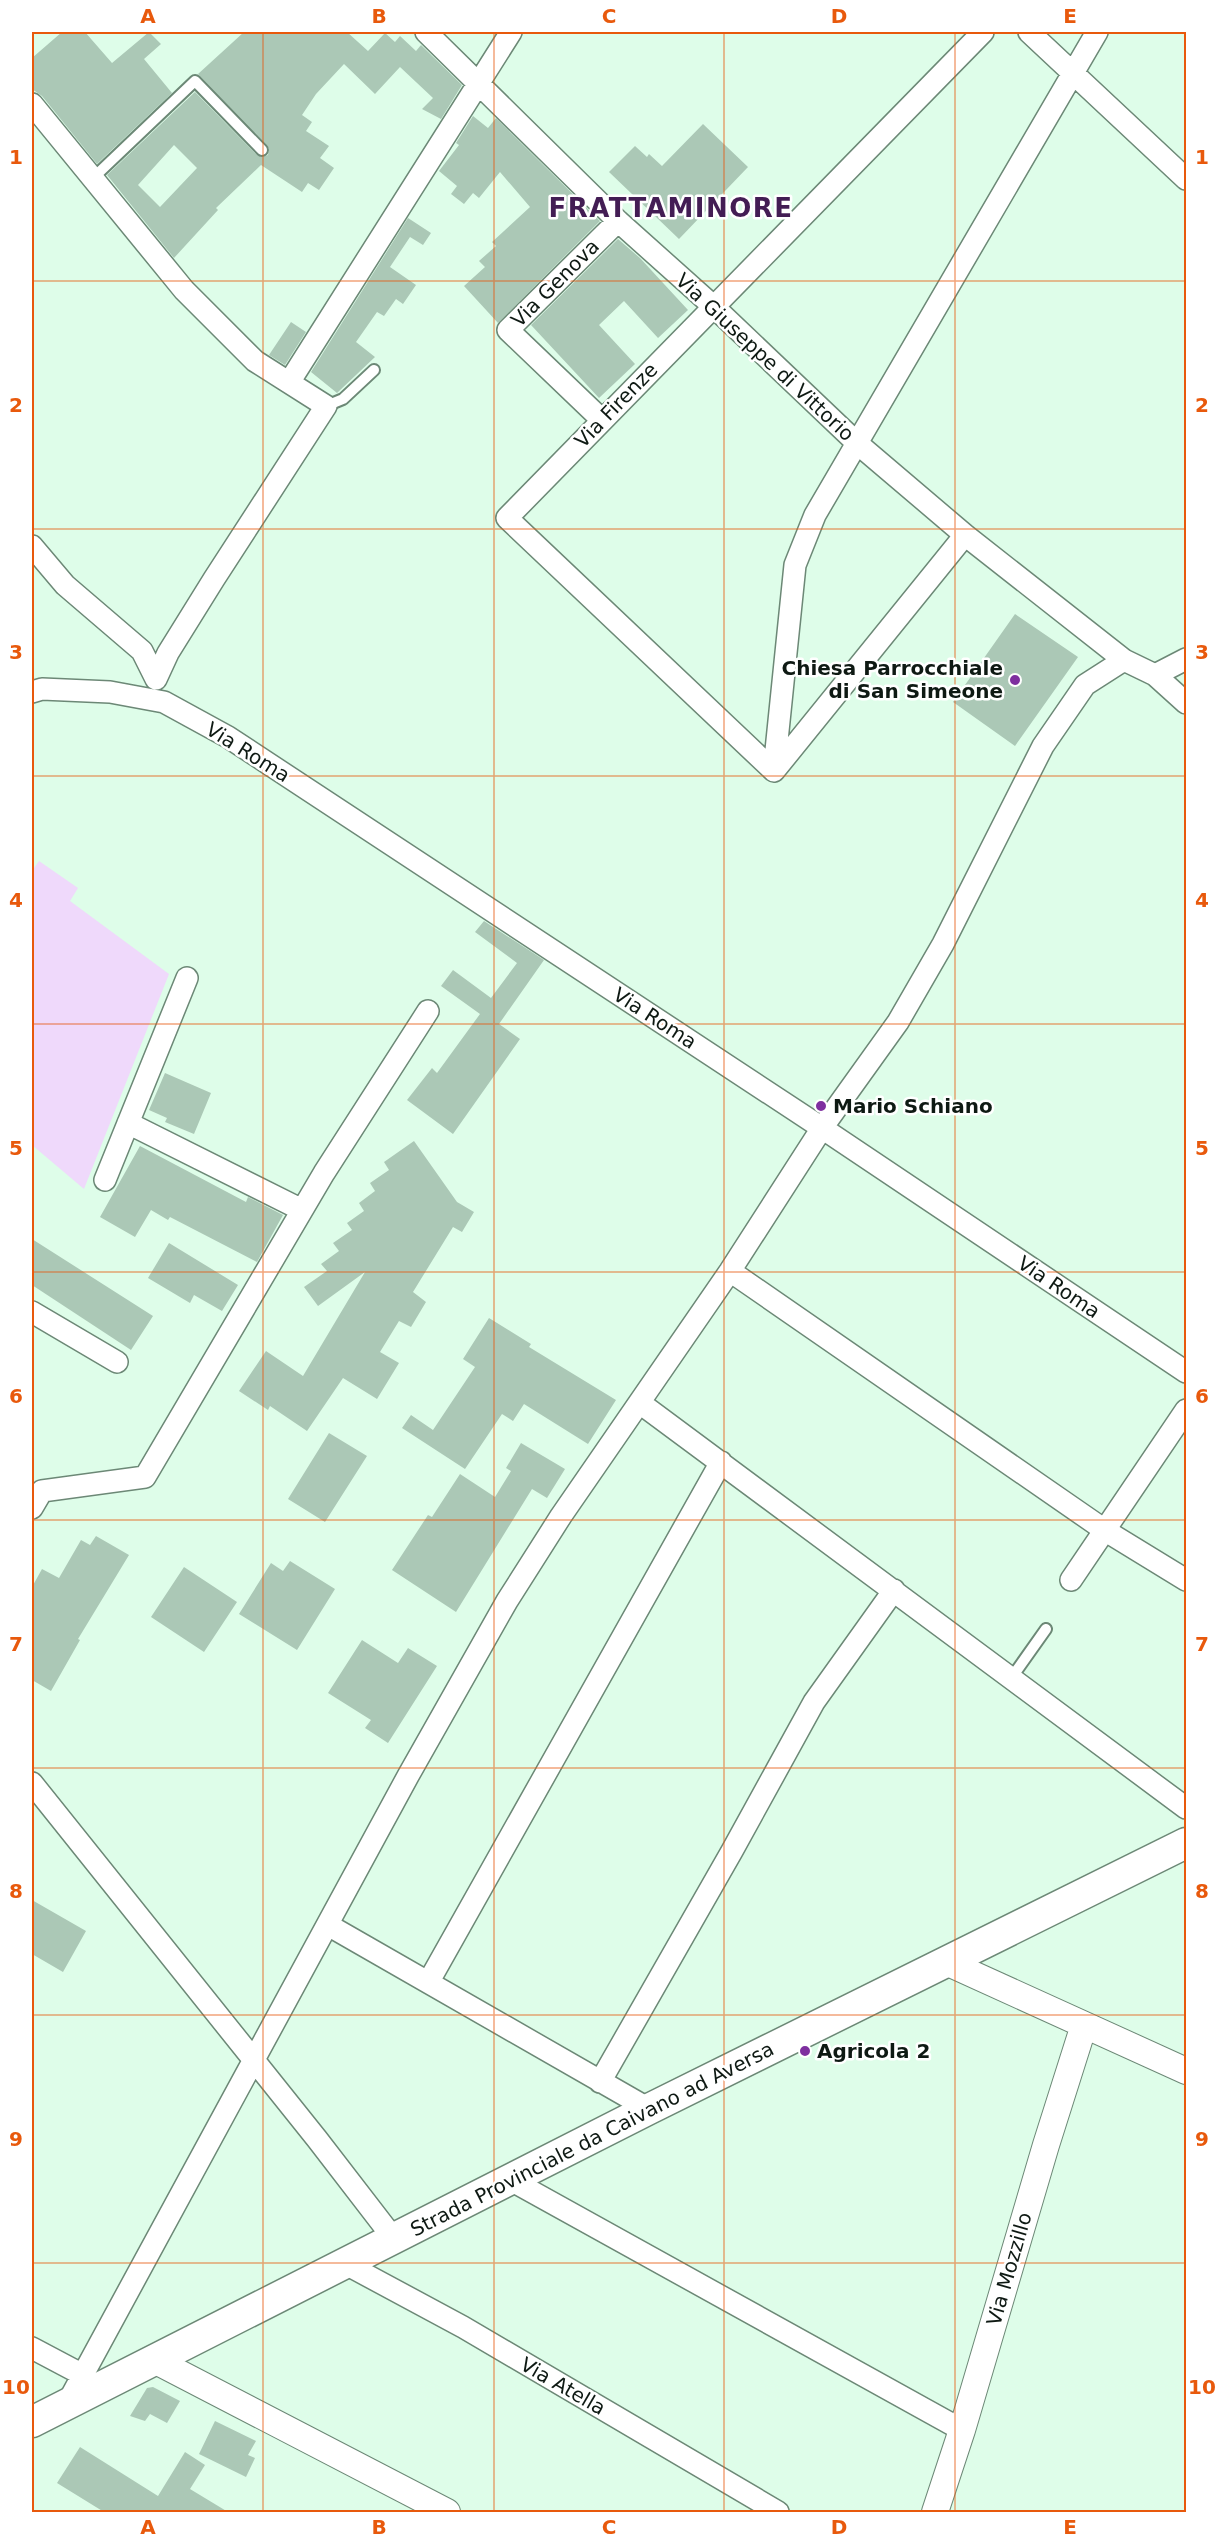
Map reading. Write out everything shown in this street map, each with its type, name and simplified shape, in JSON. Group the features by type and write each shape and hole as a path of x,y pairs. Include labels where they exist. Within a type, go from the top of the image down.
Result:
{"main road":[{"name":"Strada Provinciale da Caivano ad Aversa","path":"32,2422 649,2109 1186,1843"}],"street":[{"name":"Via Giuseppe di Vittorio","path":"426,32 618,221 713,306 858,444 964,535 1124,660 1155,675 1186,703"},
{"path":"290,381 477,82 511,32"},
{"name":"Via Firenze","path":"774,771 507,518 983,32"},
{"path":"1029,32 1186,179"},
{"path":"774,771 795,565 815,515 1097,32"},
{"path":"32,104 184,290 255,361 290,381 326,406 168,653 152,689"},
{"name":"Via Genova","path":"602,420 508,330 618,221"},
{"path":"774,771 964,535"},
{"path":"32,546 64,585 142,651 152,689"},
{"path":"1155,675 1186,659"},
{"path":"67,2404 408,1776 507,1601 561,1516 730,1271 822,1128 898,1022 943,944 1043,746 1085,685 1124,660"},
{"name":"Via Roma","path":"32,692 42,689 110,692 152,689 164,702 228,737 822,1128 1186,1372"},
{"path":"105,1179 187,978"},
{"path":"32,1508 42,1491 145,1477 302,1210 428,1011"},
{"path":"128,1123 302,1210"},
{"path":"730,1271 1106,1532 1186,1580"},
{"path":"32,1312 117,1362"},
{"path":"640,1404 1012,1677 1186,1808"},
{"path":"1071,1580 1106,1532 1186,1410"},
{"path":"429,1982 721,1462"},
{"path":"600,2082 814,1702 894,1590"},
{"path":"32,1783 394,2239"},
{"path":"328,1925 649,2109"},
{"path":"946,1962 1186,2071"},
{"name":"Via Mozzillo","path":"935,2512 962,2430 1084,2025"},
{"path":"509,2180 962,2430"},
{"name":"Via Atella","path":"344,2264 463,2327 778,2512"},
{"path":"32,2348 83,2375"},
{"path":"156,2361 447,2512"}],"lane":[{"path":"92,179 195,81 262,150"},
{"path":"326,406 343,399 374,370"},
{"path":"1012,1677 1046,1629"}],"shaded area":[{"path":"39,861 78,888 70,901 169,974 84,1189 32,1145 32,871"}],"building":[{"path":"62,32 85,32 112,63 149,32 161,44 144,59 172,93 97,164 42,96 32,89 32,58"},
{"path":"244,32 347,32 368,51 385,33 395,42 400,36 416,51 421,45 462,85 441,119 422,109 433,98 400,67 375,94 344,64 316,94 302,115 312,122 306,131 329,146 320,158 334,168 319,190 308,183 302,192 261,165 216,208 218,210 174,258 107,175 195,92 257,155 263,157 268,155 269,149 198,74","holes":["174,145 197,168 160,207 138,185"]},
{"path":"473,116 488,128 496,118 600,221 498,323 464,286 485,267 479,261 496,246 492,242 530,207 500,172 479,198 473,193 464,204 451,194 457,186 439,171 459,145 456,143"},
{"path":"703,124 748,167 679,239 609,172 635,146 647,157 649,154 662,166"},
{"path":"408,218 431,233 423,245 410,237 390,267 416,285 403,304 396,299 384,316 377,312 356,342 375,357 337,393 311,372"},
{"path":"618,239 640,258 688,310 658,338 624,301 599,325 635,364 599,398 531,325"},
{"path":"291,322 306,332 285,365 269,355"},
{"name":"Chiesa Parrocchiale di San Simeone","path":"1015,614 1078,657 1015,746 953,702"},
{"path":"484,921 544,960 499,1024 520,1039 453,1134 407,1100 432,1068 437,1073 480,1014 441,986 453,970 491,998 517,963 475,932"},
{"path":"165,1073 211,1093 194,1134 165,1122 167,1118 149,1110"},
{"path":"414,1141 457,1202 474,1212 462,1232 453,1227 413,1292 426,1302 411,1327 399,1321 380,1352 399,1363 377,1399 343,1378 307,1431 270,1406 268,1410 239,1391 266,1351 303,1376 365,1272 318,1306 304,1287 327,1271 321,1264 339,1251 333,1243 352,1230 347,1223 364,1211 359,1203 375,1191 370,1183 389,1170 384,1162"},
{"path":"140,1146 246,1202 248,1197 283,1215 257,1262 170,1217 168,1220 151,1210 135,1237 100,1217"},
{"path":"32,1239 153,1316 131,1350 32,1285"},
{"path":"169,1243 238,1285 222,1311 194,1295 190,1303 148,1278"},
{"path":"489,1318 531,1344 529,1347 616,1400 588,1444 524,1404 513,1421 502,1414 465,1469 402,1428 411,1415 433,1430 475,1367 463,1359"},
{"path":"329,1433 367,1456 325,1522 288,1499"},
{"path":"521,1443 565,1469 547,1498 532,1489 456,1612 392,1570 428,1515 432,1517 460,1474 495,1497 511,1471 506,1468"},
{"path":"96,1536 129,1555 78,1639 80,1640 51,1691 32,1680 32,1587 42,1569 59,1578 81,1540 90,1545"},
{"path":"290,1561 335,1589 297,1650 239,1614 271,1563 283,1571"},
{"path":"184,1567 237,1602 204,1652 151,1617"},
{"path":"362,1640 398,1663 408,1648 437,1666 388,1743 365,1728 371,1720 328,1693"},
{"path":"32,1900 86,1931 63,1972 32,1954"},
{"path":"153,2387 180,2401 167,2423 150,2414 145,2421 130,2416 147,2388"},
{"path":"215,2421 256,2441 248,2455 255,2458 246,2477 199,2454"},
{"path":"80,2447 158,2496 185,2452 205,2465 190,2489 228,2512 104,2512 57,2483"}],"place":[{"name":"Chiesa Parrocchiale di San Simeone","path":"1015,680"},
{"name":"Mario Schiano","path":"821,1106"},
{"name":"Agricola 2","path":"805,2051"}],"district":[{"name":"FRATTAMINORE","path":"671,208"}]}
